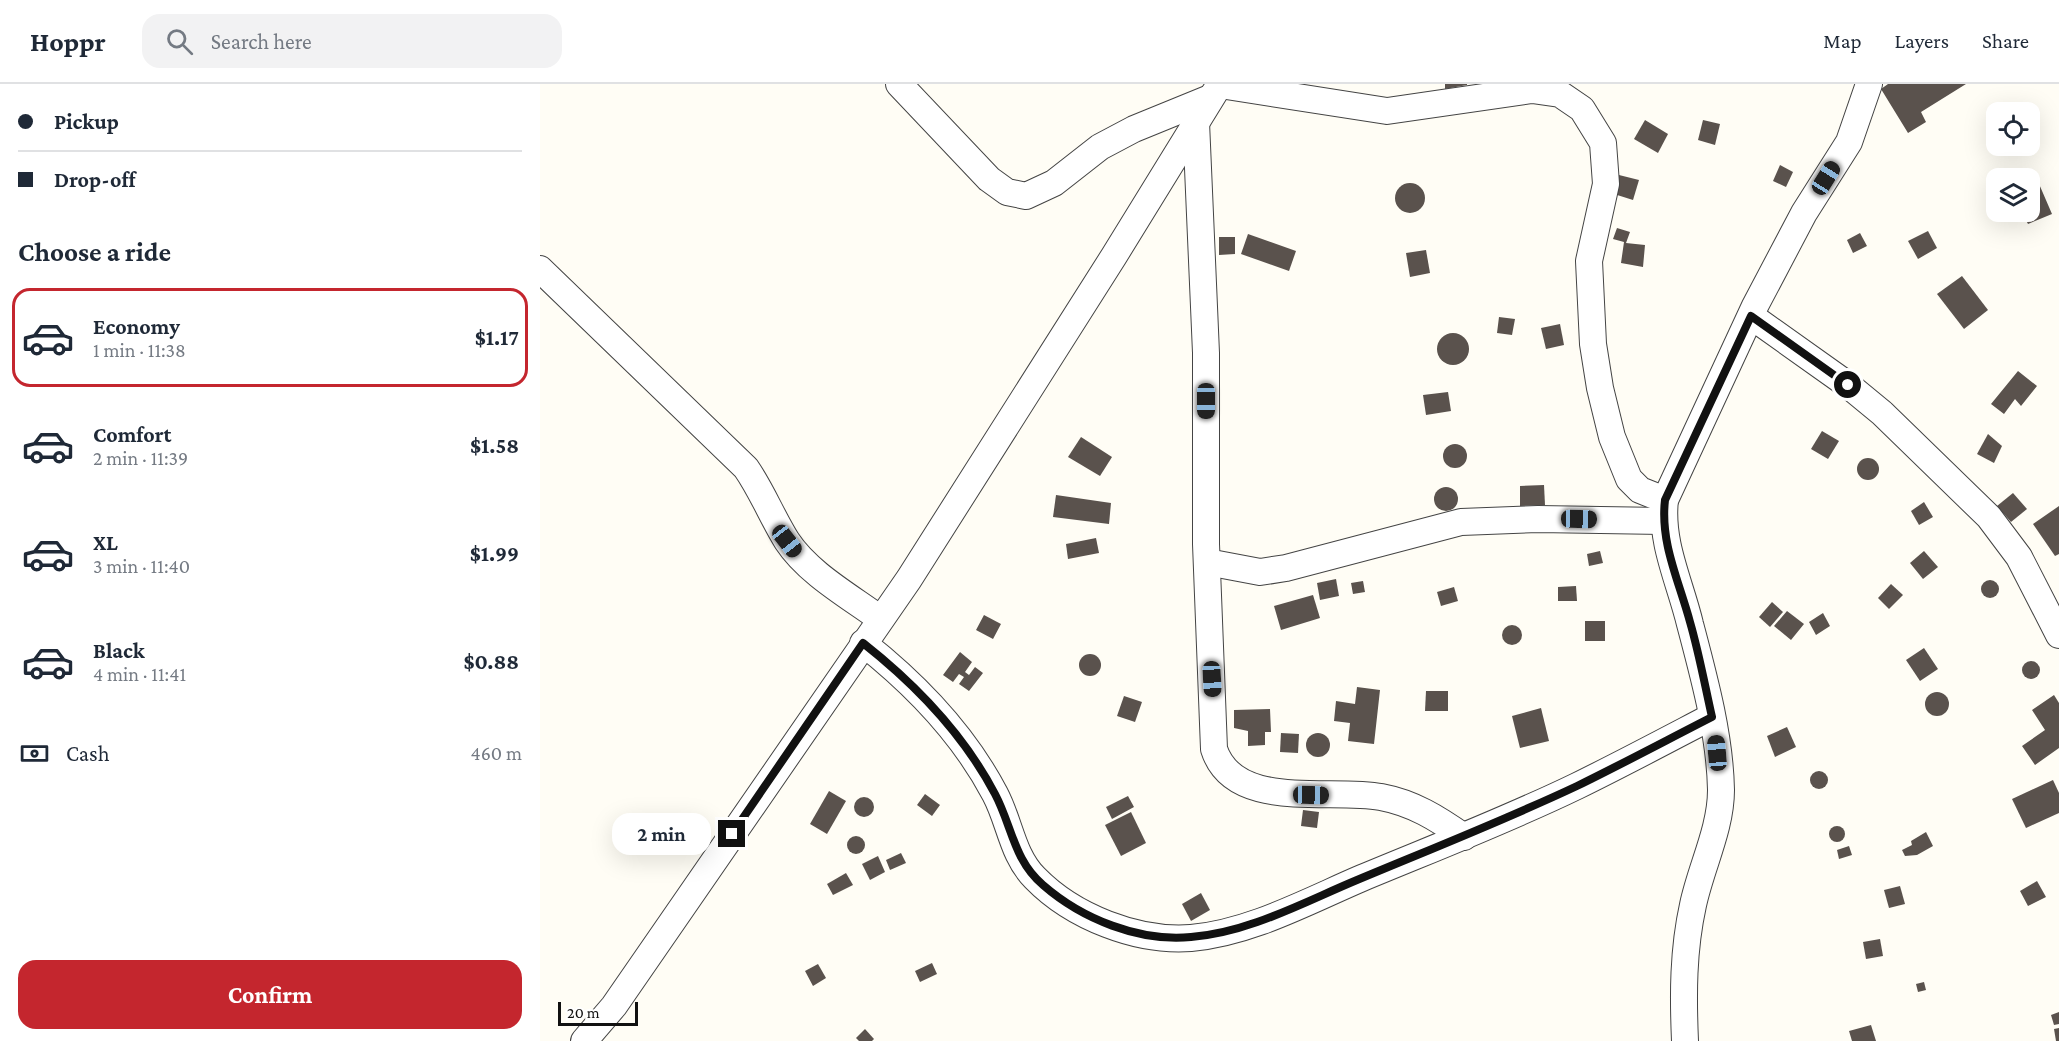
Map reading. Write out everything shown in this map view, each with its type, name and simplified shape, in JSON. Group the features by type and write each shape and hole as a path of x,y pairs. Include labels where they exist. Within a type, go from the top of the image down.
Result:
{"street":[{"path":"898,84 989,179 1007,192 1026,196 1054,183 1108,143 1217,89 1387,111 1532,90 1560,94 1582,109 1603,143 1606,184 1589,261 1593,344 1600,388 1612,437 1629,479 1664,510"},
{"path":"1685,1041 1682,988 1693,905 1713,838 1721,791 1712,717 1690,623 1668,550 1664,510 1751,316 1804,213 1849,142 1869,84"},
{"path":"584,1041 614,1006 879,618 915,569 1108,267 1217,89"},
{"path":"1196,122 1206,353 1207,562 1214,749 1223,769 1240,783 1311,795 1378,796 1412,805 1464,837"},
{"path":"540,269 746,468 763,492 787,541 799,556 879,618"},
{"path":"1751,316 1848,385 1882,413 1981,508 2050,595 2059,635"},
{"path":"1207,562 1260,572 1286,568 1461,522 1664,510"},
{"path":"863,643 903,674 972,757 996,796 1019,857 1033,876 1085,915 1150,937 1188,938 1219,934 1283,911 1464,837 1576,786 1712,717"}],"building":[{"path":"1445,84 1467,84 1467,85 1445,89"},
{"path":"1888,84 1966,84 1921,112 1926,122 1908,133 1881,89"},
{"path":"1645,120 1668,134 1658,153 1634,139"},
{"path":"1703,120 1720,124 1715,145 1698,140"},
{"path":"1780,165 1793,172 1786,187 1773,181"},
{"path":"1619,175 1639,180 1633,200 1614,194"},
{"path":"1410,183 1416,184 1424,192 1424,204 1416,212 1410,213 1404,212 1396,204 1395,198 1396,192 1404,184"},
{"path":"2040,186 2052,214 2040,219"},
{"path":"1617,228 1630,232 1626,243 1645,245 1643,267 1621,263 1624,242 1613,239"},
{"path":"1928,231 1937,248 1918,259 1908,241"},
{"path":"1860,233 1867,246 1853,253 1847,240"},
{"path":"1248,234 1296,251 1289,271 1241,254"},
{"path":"1219,237 1235,237 1235,254 1219,255"},
{"path":"1426,250 1430,273 1410,277 1406,253"},
{"path":"1962,276 1988,310 1964,329 1937,294"},
{"path":"1499,317 1515,319 1512,335 1497,333"},
{"path":"1560,324 1564,345 1546,349 1541,328"},
{"path":"1453,333 1464,338 1469,349 1464,360 1453,365 1442,360 1437,349 1442,338"},
{"path":"2018,371 2037,386 2021,406 2015,399 2004,414 1991,404"},
{"path":"1448,392 1451,411 1426,415 1423,395"},
{"path":"1822,431 1839,441 1828,459 1811,449"},
{"path":"1988,434 2002,446 1994,463 1977,454"},
{"path":"1081,437 1112,457 1100,476 1068,457"},
{"path":"1455,444 1460,445 1466,451 1466,461 1460,467 1455,468 1450,467 1444,461 1443,456 1444,451 1450,445"},
{"path":"1868,458 1876,461 1879,469 1876,477 1868,480 1860,477 1857,469 1860,461"},
{"path":"1544,485 1545,505 1520,506 1520,486"},
{"path":"1446,487 1455,490 1458,499 1455,508 1446,511 1437,508 1434,499 1437,490"},
{"path":"2013,493 2027,509 2011,522 1997,506"},
{"path":"1056,495 1111,503 1109,524 1053,517"},
{"path":"1924,502 1933,517 1919,525 1911,511"},
{"path":"2059,506 2059,554 2055,556 2033,524"},
{"path":"1096,538 1099,553 1068,559 1066,544"},
{"path":"1600,551 1603,563 1589,566 1587,554"},
{"path":"1924,551 1938,567 1923,579 1910,563"},
{"path":"1336,579 1339,596 1320,600 1317,583"},
{"path":"1990,580 1996,583 1999,589 1996,595 1990,598 1984,595 1981,589 1984,583"},
{"path":"1363,581 1365,592 1353,594 1351,583"},
{"path":"1891,584 1903,595 1889,609 1878,598"},
{"path":"1576,586 1577,601 1558,601 1558,587"},
{"path":"1454,587 1458,601 1441,606 1437,592"},
{"path":"1313,595 1320,618 1281,630 1274,606"},
{"path":"1772,602 1783,612 1770,627 1759,617"},
{"path":"1787,611 1804,624 1791,640 1774,626"},
{"path":"1823,613 1830,626 1816,635 1809,622"},
{"path":"984,615 1001,624 993,639 976,630"},
{"path":"1585,621 1605,621 1605,641 1585,641"},
{"path":"1512,625 1519,628 1522,635 1519,642 1512,645 1505,642 1502,635 1505,628"},
{"path":"1924,648 1938,669 1920,681 1906,660"},
{"path":"960,652 972,662 965,672 969,675 975,667 983,673 969,691 959,684 964,677 959,674 953,682 943,675"},
{"path":"1090,654 1098,657 1101,665 1098,673 1090,676 1082,673 1079,665 1082,657"},
{"path":"2031,661 2037,664 2040,670 2037,676 2031,679 2025,676 2022,670 2025,664"},
{"path":"1357,687 1380,690 1374,744 1348,741 1350,723 1334,721 1336,701 1355,704"},
{"path":"1426,691 1448,691 1448,711 1425,711"},
{"path":"1937,692 1945,696 1949,704 1945,712 1937,716 1929,712 1925,704 1929,696"},
{"path":"2054,695 2059,703 2059,748 2035,765 2022,746 2045,730 2032,710"},
{"path":"1124,696 1142,702 1135,722 1117,716"},
{"path":"1541,708 1549,741 1520,748 1512,716"},
{"path":"1270,709 1271,732 1265,732 1265,745 1248,746 1248,731 1234,728 1234,710"},
{"path":"1787,727 1796,747 1775,757 1767,736"},
{"path":"1281,733 1299,734 1298,753 1280,752"},
{"path":"1318,733 1323,734 1329,740 1329,750 1323,756 1318,757 1313,756 1307,750 1306,745 1307,740 1313,734"},
{"path":"1815,771 1823,771 1828,776 1826,787 1815,789 1810,784 1810,776"},
{"path":"2053,780 2059,793 2059,813 2026,828 2012,799"},
{"path":"829,791 846,801 827,834 810,824"},
{"path":"925,794 940,805 932,816 917,805"},
{"path":"1128,796 1134,807 1112,819 1106,807"},
{"path":"864,797 871,800 874,807 871,814 864,817 857,814 854,807 857,800"},
{"path":"1303,810 1319,812 1317,828 1301,826"},
{"path":"1131,812 1146,843 1121,856 1105,825"},
{"path":"1834,826 1840,826 1845,834 1843,840 1834,842 1829,837 1829,831"},
{"path":"1926,832 1933,846 1917,855 1905,856 1902,850 1912,845 1911,841"},
{"path":"856,836 862,839 865,845 862,851 856,854 850,851 847,845 850,839"},
{"path":"1849,846 1852,855 1839,859 1837,850"},
{"path":"901,853 906,863 890,870 886,860"},
{"path":"878,856 885,872 870,880 862,864"},
{"path":"846,873 853,885 833,895 827,884"},
{"path":"2037,881 2046,897 2028,906 2020,891"},
{"path":"1900,886 1905,904 1889,908 1884,890"},
{"path":"1201,893 1210,910 1191,921 1182,904"},
{"path":"1880,939 1883,956 1866,959 1863,942"},
{"path":"932,963 937,974 920,982 915,971"},
{"path":"818,964 826,978 813,986 805,971"},
{"path":"1924,982 1926,990 1918,992 1916,984"},
{"path":"2059,1012 2059,1024 2054,1025 2051,1015"},
{"path":"1871,1025 1876,1041 1852,1041 1849,1031"},
{"path":"2059,1028 2059,1041 2056,1041 2054,1029"},
{"path":"865,1029 874,1039 872,1041 859,1041 856,1038"}],"route":[{"path":"732,834 863,643 903,674 972,757 996,796 1019,857 1033,876 1044,887 1085,915 1150,937 1188,938 1219,934 1283,911 1464,837 1557,795 1712,717 1690,623 1668,550 1663,521 1665,500 1720,378 1751,316 1848,385"}]}
